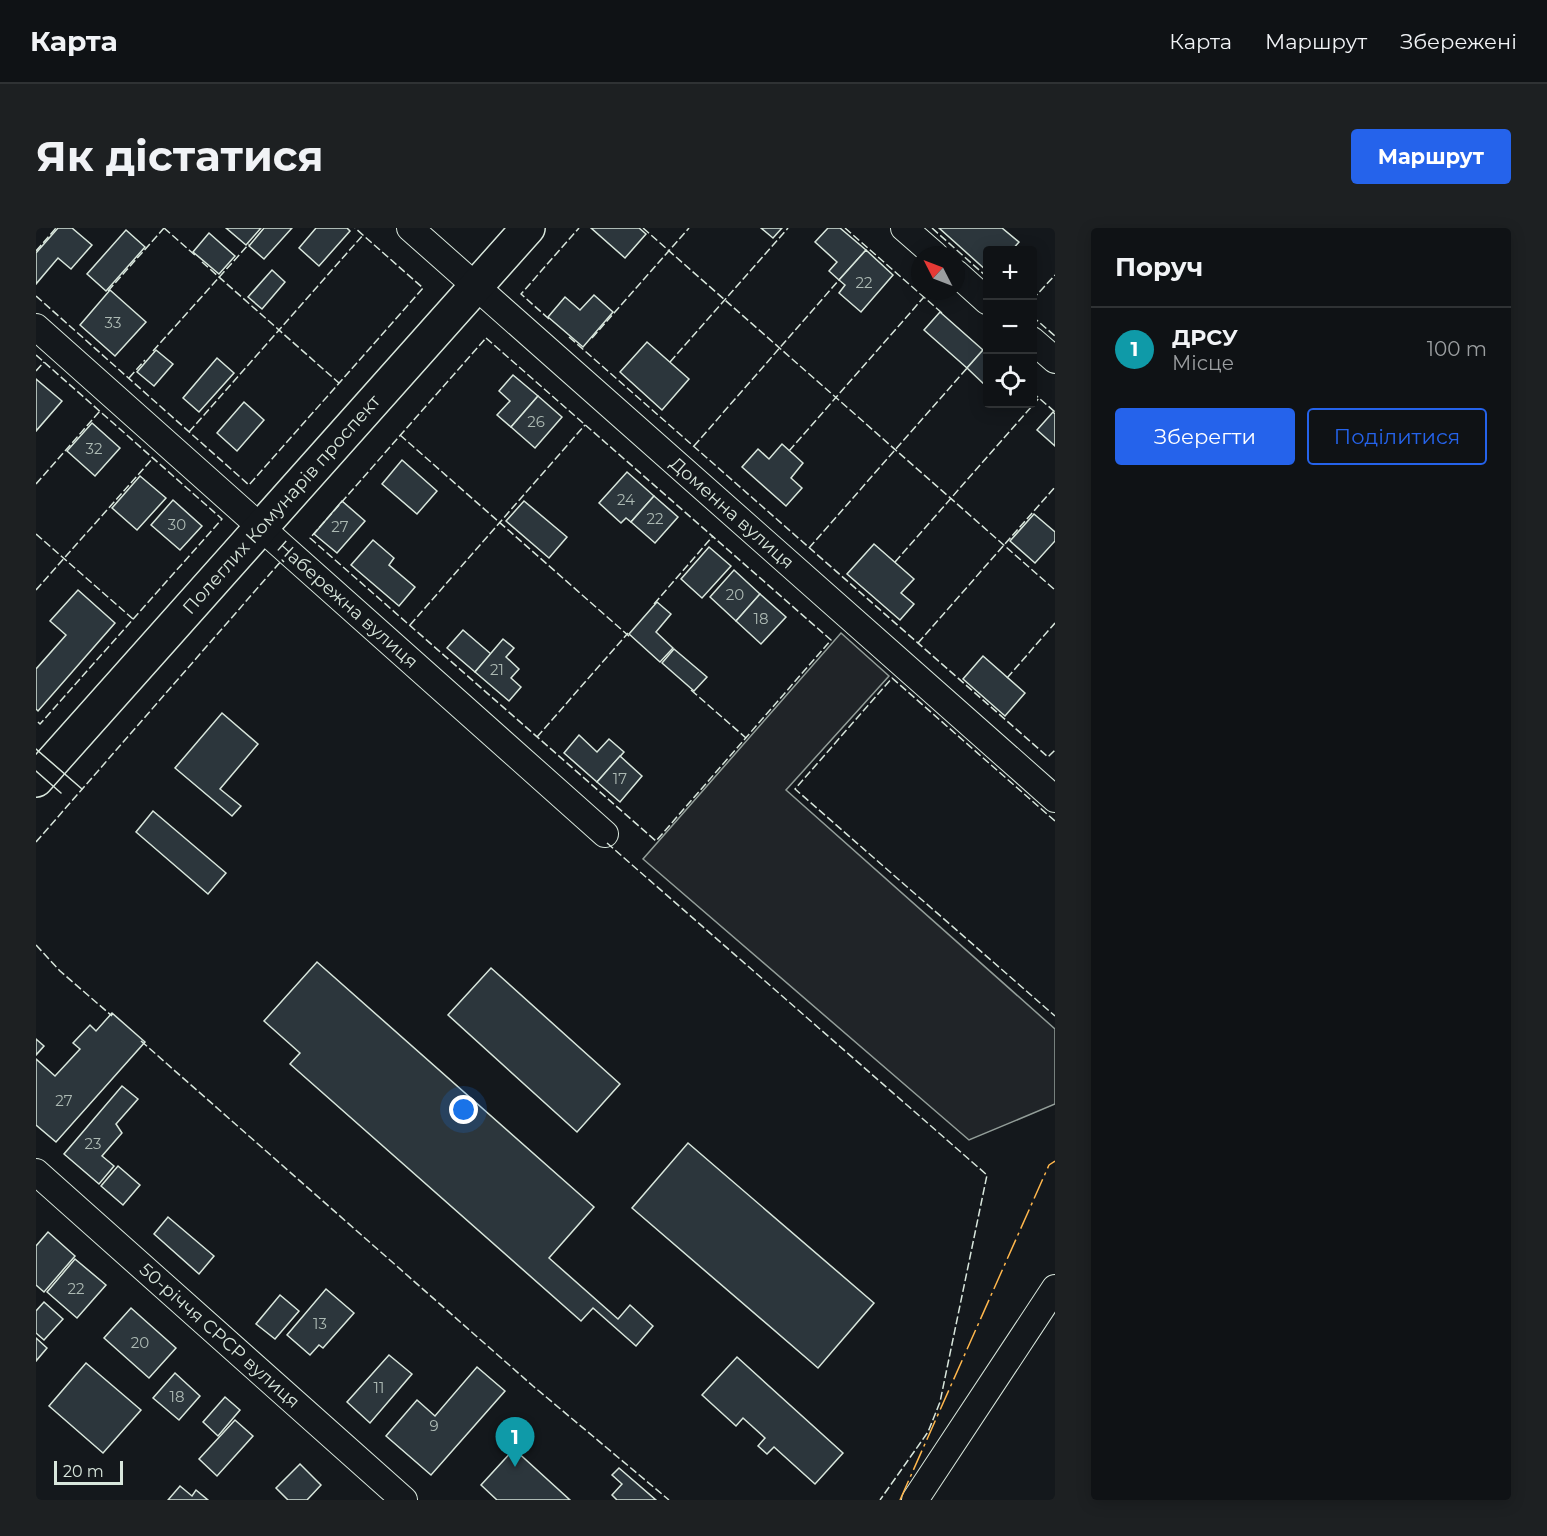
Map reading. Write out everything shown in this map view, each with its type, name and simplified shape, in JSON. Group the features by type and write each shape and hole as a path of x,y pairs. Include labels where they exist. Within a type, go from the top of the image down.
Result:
{"main road":[{"name":"Полеглих Комунарів проспект","path":"40,768 261,528 528,228"}],"street":[{"name":"Доменна вулиця","path":"410,228 1055,799"},
{"path":"904,228 925,246"},
{"path":"965,281 986,300"},
{"name":"Набережна вулиця","path":"36,327 605,834"},
{"path":"1037,344 1055,360"},
{"name":"50-річчя СРСР вулиця","path":"36,1172 404,1500"},
{"path":"915,1500 1055,1288"}],"shaded area":[{"path":"841,633 889,676 786,790 1055,1029 1055,1104 969,1140 643,859"}],"building":[{"path":"58,228 72,228 92,245 71,269 58,258 36,284 36,253"},
{"path":"226,228 261,228 246,245"},
{"path":"264,228 292,228 264,259 249,246"},
{"path":"316,228 347,228 350,231 319,266 299,248"},
{"path":"591,228 639,228 646,234 625,258"},
{"path":"761,228 782,228 773,238"},
{"path":"828,228 840,228 866,250 839,280 829,271 837,262 815,242"},
{"path":"939,228 1002,228 1019,242 1016,246 983,246 983,267 965,251 965,246 959,246"},
{"path":"126,230 145,247 106,291 87,274"},
{"path":"209,233 235,256 219,274 193,252"},
{"path":"866,250 893,275 861,312 839,293 845,285 839,280"},
{"path":"272,270 285,282 262,309 248,297"},
{"path":"110,290 146,322 115,356 80,325"},
{"path":"594,295 613,312 583,347 548,317 565,297 580,310"},
{"path":"940,312 983,350 967,368 924,330"},
{"path":"647,342 689,379 662,410 620,372"},
{"path":"156,350 173,364 154,386 137,372"},
{"path":"983,350 983,383 967,368"},
{"path":"217,358 234,373 199,412 183,398"},
{"path":"513,375 538,396 511,427 497,415 510,401 499,391"},
{"path":"36,379 62,401 36,431"},
{"path":"538,396 562,417 535,448 511,427"},
{"path":"244,402 264,420 237,451 217,433"},
{"path":"1053,412 1055,414 1055,446 1037,430"},
{"path":"92,423 120,448 95,476 67,451"},
{"path":"782,444 803,463 791,478 802,488 786,506 742,467 758,449 769,459"},
{"path":"402,460 437,491 417,514 382,484"},
{"path":"627,472 654,496 631,522 626,518 621,523 599,503"},
{"path":"140,476 166,498 137,530 112,508"},
{"path":"654,496 678,517 655,543 631,522"},
{"path":"173,500 202,526 180,550 151,525"},
{"path":"342,501 365,521 337,553 314,534"},
{"path":"524,501 567,537 549,558 506,521"},
{"path":"1034,514 1055,532 1055,541 1035,563 1010,541"},
{"path":"373,540 394,558 389,565 415,587 399,606 351,565"},
{"path":"874,544 914,579 901,593 914,604 900,620 847,574"},
{"path":"709,547 731,566 702,598 681,579"},
{"path":"734,570 760,594 736,621 710,597"},
{"path":"78,590 115,623 38,711 36,709 36,669 66,635 50,621"},
{"path":"760,594 786,617 761,644 736,621"},
{"path":"657,602 671,614 656,632 673,648 660,662 629,634"},
{"path":"463,630 491,654 475,672 447,648"},
{"path":"503,639 514,648 506,657 519,669 511,678 521,687 509,701 475,672"},
{"path":"674,649 707,677 694,691 662,663"},
{"path":"983,656 1025,693 1005,716 963,679"},
{"path":"222,713 258,744 220,789 241,806 232,816 175,768"},
{"path":"579,735 597,752 609,739 624,752 597,782 564,753"},
{"path":"620,756 642,776 620,802 597,782"},
{"path":"153,811 226,873 208,894 136,832"},
{"path":"317,962 594,1207 549,1258 618,1319 630,1305 653,1326 636,1346 593,1308 581,1321 290,1064 300,1053 264,1021"},
{"path":"491,968 620,1084 577,1132 448,1015"},
{"path":"112,1013 145,1042 56,1142 36,1125 36,1059 55,1076 80,1049 73,1043 90,1025 96,1031"},
{"path":"36,1039 44,1046 36,1055"},
{"path":"122,1086 138,1099 116,1124 122,1133 102,1156 114,1166 99,1184 64,1154"},
{"path":"688,1143 874,1303 818,1368 632,1208"},
{"path":"118,1166 140,1185 123,1205 101,1186"},
{"path":"168,1217 214,1256 199,1274 154,1234"},
{"path":"48,1232 75,1256 44,1292 36,1285 36,1246"},
{"path":"75,1259 106,1285 77,1318 47,1292"},
{"path":"326,1289 354,1313 323,1348 319,1345 310,1355 287,1335"},
{"path":"280,1295 299,1311 275,1339 256,1324"},
{"path":"44,1302 63,1319 44,1340 36,1333 36,1311"},
{"path":"131,1308 176,1348 149,1378 104,1338"},
{"path":"36,1338 47,1348 36,1361"},
{"path":"389,1355 412,1374 370,1423 347,1402"},
{"path":"737,1357 843,1453 815,1484 774,1447 767,1454 758,1446 765,1438 743,1418 736,1426 702,1395"},
{"path":"86,1363 141,1410 103,1453 49,1406"},
{"path":"477,1367 505,1391 431,1475 386,1436 417,1400 435,1416"},
{"path":"175,1373 200,1396 179,1420 153,1398"},
{"path":"225,1397 240,1410 218,1436 203,1422"},
{"path":"235,1420 253,1436 217,1476 199,1459"},
{"path":"514,1449 570,1500 497,1500 481,1485"},
{"path":"300,1464 321,1485 307,1500 288,1500 276,1488"},
{"path":"619,1468 656,1500 617,1500 612,1495 622,1484 612,1475"},
{"path":"180,1486 192,1496 196,1490 208,1500 168,1500"}],"tram line":[{"path":"36,749 82,789"},
{"path":"36,771 61,793"}],"fence":[{"path":"36,251 56,228"},
{"path":"164,228 196,256"},
{"path":"108,291 164,228"},
{"path":"36,296 249,485 423,288 355,228"},
{"path":"549,319 521,294 579,228"},
{"path":"643,228 1055,590"},
{"path":"592,338 689,228"},
{"path":"670,362 788,228"},
{"path":"845,228 942,313"},
{"path":"932,228 983,273"},
{"path":"189,432 363,235"},
{"path":"153,351 249,244"},
{"path":"202,262 339,383"},
{"path":"1037,295 1055,275"},
{"path":"694,446 839,280"},
{"path":"789,451 921,300"},
{"path":"1037,320 1055,336"},
{"path":"569,337 1048,757 1055,750"},
{"path":"486,338 831,640 656,841 310,538 486,338"},
{"path":"36,355 222,519 40,724 36,720"},
{"path":"129,378 145,360"},
{"path":"36,371 44,362"},
{"path":"809,548 967,368"},
{"path":"1037,396 1055,412"},
{"path":"895,562 1039,398"},
{"path":"36,484 100,411"},
{"path":"410,625 585,425"},
{"path":"400,435 630,637"},
{"path":"36,590 153,458"},
{"path":"918,643 1055,487"},
{"path":"36,534 133,619"},
{"path":"654,604 713,536"},
{"path":"36,842 282,560 284,562"},
{"path":"1007,678 1055,623"},
{"path":"537,737 628,633"},
{"path":"1055,821 892,678 795,789 1055,1016"},
{"path":"691,690 746,738"},
{"path":"607,843 987,1175 940,1402 928,1432 880,1500"},
{"path":"36,945 60,971 112,1016"},
{"path":"141,1041 533,1386 669,1500"}],"power":[{"path":"900,1500 1049,1165 1055,1161"}],"place":[{"name":"ДРСУ","path":"515,1467"}]}
